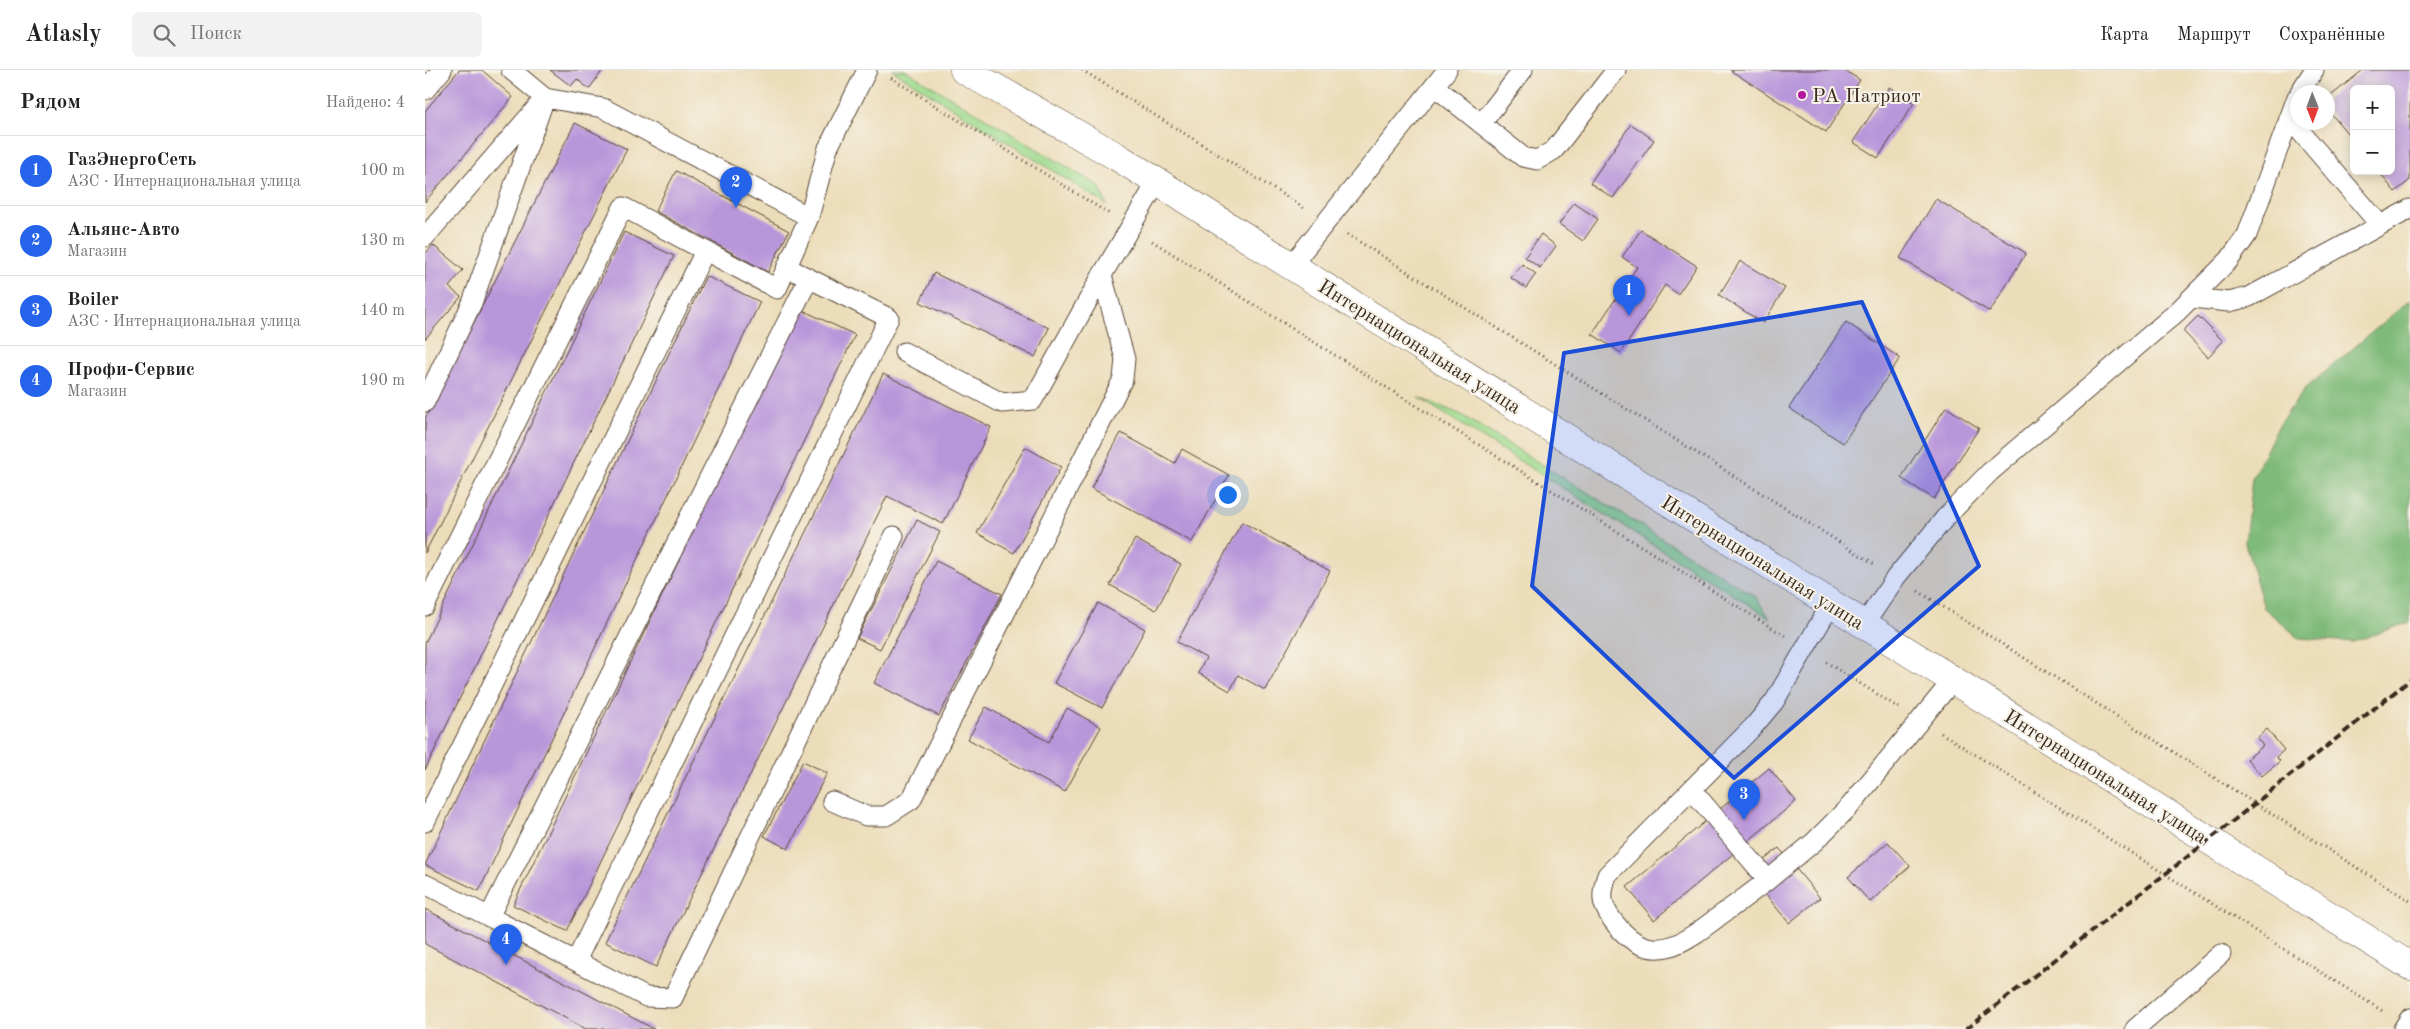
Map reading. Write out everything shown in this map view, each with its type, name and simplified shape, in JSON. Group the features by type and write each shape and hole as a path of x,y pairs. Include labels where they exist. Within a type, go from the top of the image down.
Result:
{"main road":[{"name":"Интернациональная улица","path":"964,70 1116,156 2410,966"},
{"name":"Интернациональная улица","path":"997,70 1116,156"}],"lane":[{"path":"425,90 442,70"},
{"path":"511,70 545,98 603,108 809,217"},
{"path":"425,606 623,207 777,289 788,268 809,217 828,148 867,70"},
{"path":"1291,266 1447,70"},
{"path":"1481,124 1523,70"},
{"path":"1434,86 1523,157 1537,160 1554,150 1616,70"},
{"path":"2303,85 2313,70"},
{"path":"425,237 545,98"},
{"path":"425,402 472,303 545,98"},
{"path":"1864,625 1896,577 1945,518 1990,472 2192,298 2229,260 2247,235 2289,118 2380,225"},
{"path":"904,352 1002,403 1033,400 1102,275 1157,182"},
{"path":"2192,298 2229,302 2249,297 2410,209"},
{"path":"425,822 705,250"},
{"path":"576,961 889,318 788,268"},
{"path":"832,801 866,816 886,816 911,800 1123,379 1125,359 1102,275"},
{"path":"489,917 809,278"},
{"path":"425,884 646,997 673,998 894,536"},
{"path":"1831,604 1774,702 1753,727 1692,790 1607,874 1602,889 1603,903 1608,915 1626,936 1641,945 1658,949 1672,947 1685,942 1767,880 1815,842 1850,806 1953,680"},
{"path":"1692,790 1767,880"},
{"path":"2137,1029 2221,954"}],"path":[{"path":"1082,70 1896,577 2410,901"},
{"path":"885,75 2406,1024"}],"highlighted area":[{"path":"1862,302 1979,566 1734,778 1532,586 1564,353"}],"green space":[{"path":"892,70 905,70 1099,186 1107,205"},
{"path":"2410,300 2410,622 2353,642 2299,638 2264,608 2245,543 2252,478 2280,423 2305,389"},
{"path":"1419,398 1460,414 1755,596 1770,618"}],"building":[{"path":"459,70 482,70 513,97 425,202 425,111"},
{"path":"550,70 603,70 589,89 577,79 571,86"},
{"path":"1730,70 1844,70 1860,80 1826,132"},
{"path":"2363,70 2410,70 2410,180 2395,192 2381,175 2395,175 2395,85 2350,85 2350,136 2335,118 2335,93"},
{"path":"1889,87 1914,103 1878,158 1853,142"},
{"path":"575,123 627,149 425,553 425,419"},
{"path":"1631,124 1654,140 1613,198 1590,183"},
{"path":"676,171 789,231 768,272 655,211"},
{"path":"1936,199 2026,253 1990,312 1900,258"},
{"path":"1574,203 1598,219 1583,241 1559,224"},
{"path":"1641,230 1697,266 1678,294 1665,285 1621,353 1592,334 1637,267 1622,257"},
{"path":"624,232 674,256 425,770 425,643"},
{"path":"1541,234 1556,246 1540,268 1525,257"},
{"path":"433,245 463,270 449,287 461,297 425,339 425,254"},
{"path":"1740,261 1785,288 1763,323 1719,295"},
{"path":"1522,264 1536,274 1526,288 1511,278"},
{"path":"934,273 1049,328 1035,357 920,302"},
{"path":"706,276 760,302 479,891 425,865"},
{"path":"800,309 855,335 567,931 513,905"},
{"path":"2198,316 2223,341 2208,357 2183,331"},
{"path":"1846,322 1900,358 1843,443 1789,408"},
{"path":"883,374 991,427 943,524 887,496 656,967 605,942"},
{"path":"1946,407 1979,428 1934,499 1901,478"},
{"path":"1121,433 1175,463 1182,449 1229,475 1192,542 1091,488"},
{"path":"1025,447 1061,467 1014,553 977,533"},
{"path":"917,520 940,532 880,649 857,638"},
{"path":"1242,522 1330,571 1265,690 1238,675 1230,691 1198,673 1206,658 1177,642"},
{"path":"1135,539 1181,564 1156,610 1110,585"},
{"path":"936,561 1002,594 939,716 874,683"},
{"path":"1098,603 1145,629 1102,708 1054,683"},
{"path":"986,707 1049,742 1067,708 1101,727 1065,792 968,739"},
{"path":"2267,729 2284,750 2276,757 2280,761 2262,776 2247,759 2263,746 2257,738"},
{"path":"803,761 827,773 788,849 764,836"},
{"path":"1769,768 1796,801 1654,920 1627,887"},
{"path":"1888,842 1910,866 1870,902 1848,877"},
{"path":"1779,848 1820,898 1789,923 1748,873"},
{"path":"425,909 654,1029 586,1029 425,944"}],"railway":[{"path":"1966,1029 2209,840 2410,680"}],"place":[{"name":"РА Патриот","path":"1802,95"},
{"name":"Альянс-Авто","path":"736,208"},
{"name":"ГазЭнергоСеть","path":"1629,316"},
{"name":"Boiler","path":"1744,820"},
{"name":"Профи-Сервис","path":"506,965"}]}
